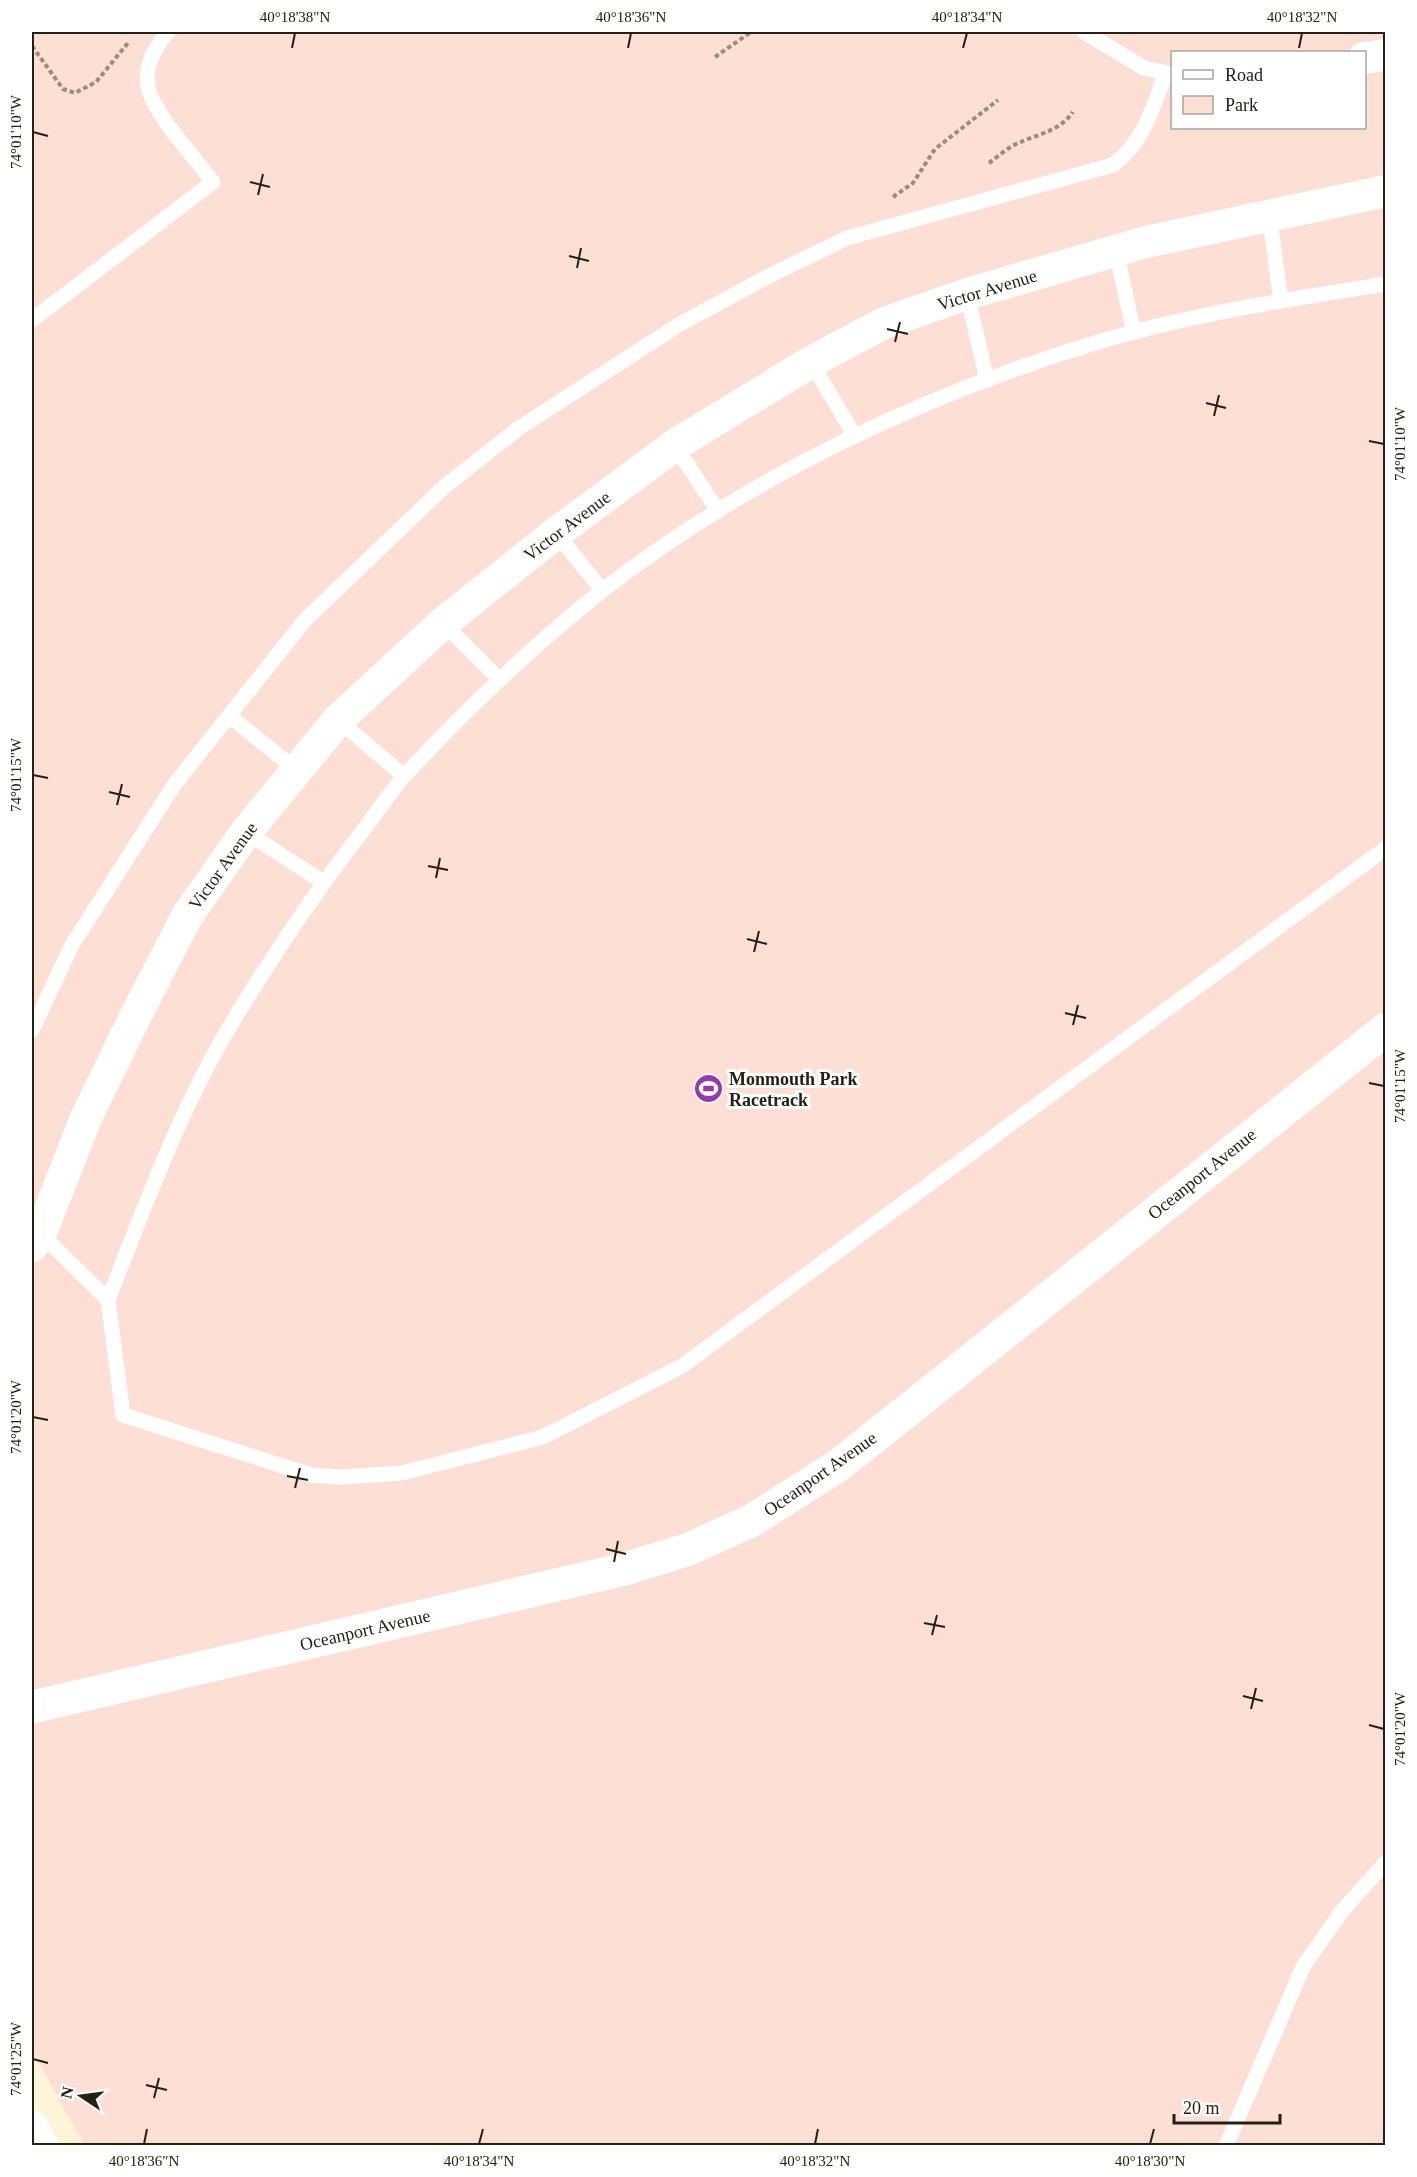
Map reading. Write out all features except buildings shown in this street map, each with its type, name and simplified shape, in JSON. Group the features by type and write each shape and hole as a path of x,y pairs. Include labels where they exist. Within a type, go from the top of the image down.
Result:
{"main road":[{"name":"Oceanport Avenue","path":"32,1707 625,1569 689,1549 751,1521 793,1497 848,1458 1386,1029"},
{"path":"32,2127 42,2145"}],"street":[{"path":"1366,58 1386,55"},
{"name":"Victor Avenue","path":"34,1236 85,1120 187,916 246,832 338,720 443,622 556,533 675,446 811,362 884,323 967,294 1116,251 1269,214 1386,191"}],"lane":[{"path":"32,320 213,182 154,104 148,85 149,65 157,45 168,32"},
{"path":"32,1030 72,945 174,785 305,620 368,557 444,487 519,428 680,324 767,277 847,238 1113,165 1128,154 1138,141 1169,73 1144,69 1084,32"},
{"path":"1269,214 1281,301"},
{"path":"1116,251 1134,333"},
{"path":"1386,284 1225,310 1134,333 987,380 855,436 718,511 603,590 500,680 404,776 322,882 222,1040 188,1107 108,1300 123,1415 311,1475 340,1478 402,1473 543,1437 682,1366 1386,848"},
{"path":"967,294 987,380"},
{"path":"811,362 855,436"},
{"path":"675,446 718,511"},
{"path":"556,533 603,590"},
{"path":"443,622 500,680"},
{"path":"229,716 297,770"},
{"path":"338,720 404,776"},
{"path":"246,832 322,882"},
{"path":"34,1236 108,1300"},
{"path":"1226,2145 1303,1967 1342,1911 1386,1862"}],"path":[{"path":"715,57 751,32"},
{"path":"32,46 63,89 75,93 96,82 131,40"},
{"path":"888,201 913,183 934,149 998,100"},
{"path":"989,163 1012,146 1048,132 1068,120 1073,112"}],"green space":[{"name":"Monmouth Park Racetrack","path":"32,32 1385,32 1385,2145 84,2145 32,2050"}],"place":[{"name":"Monmouth Park Racetrack","path":"708,1089"}]}
